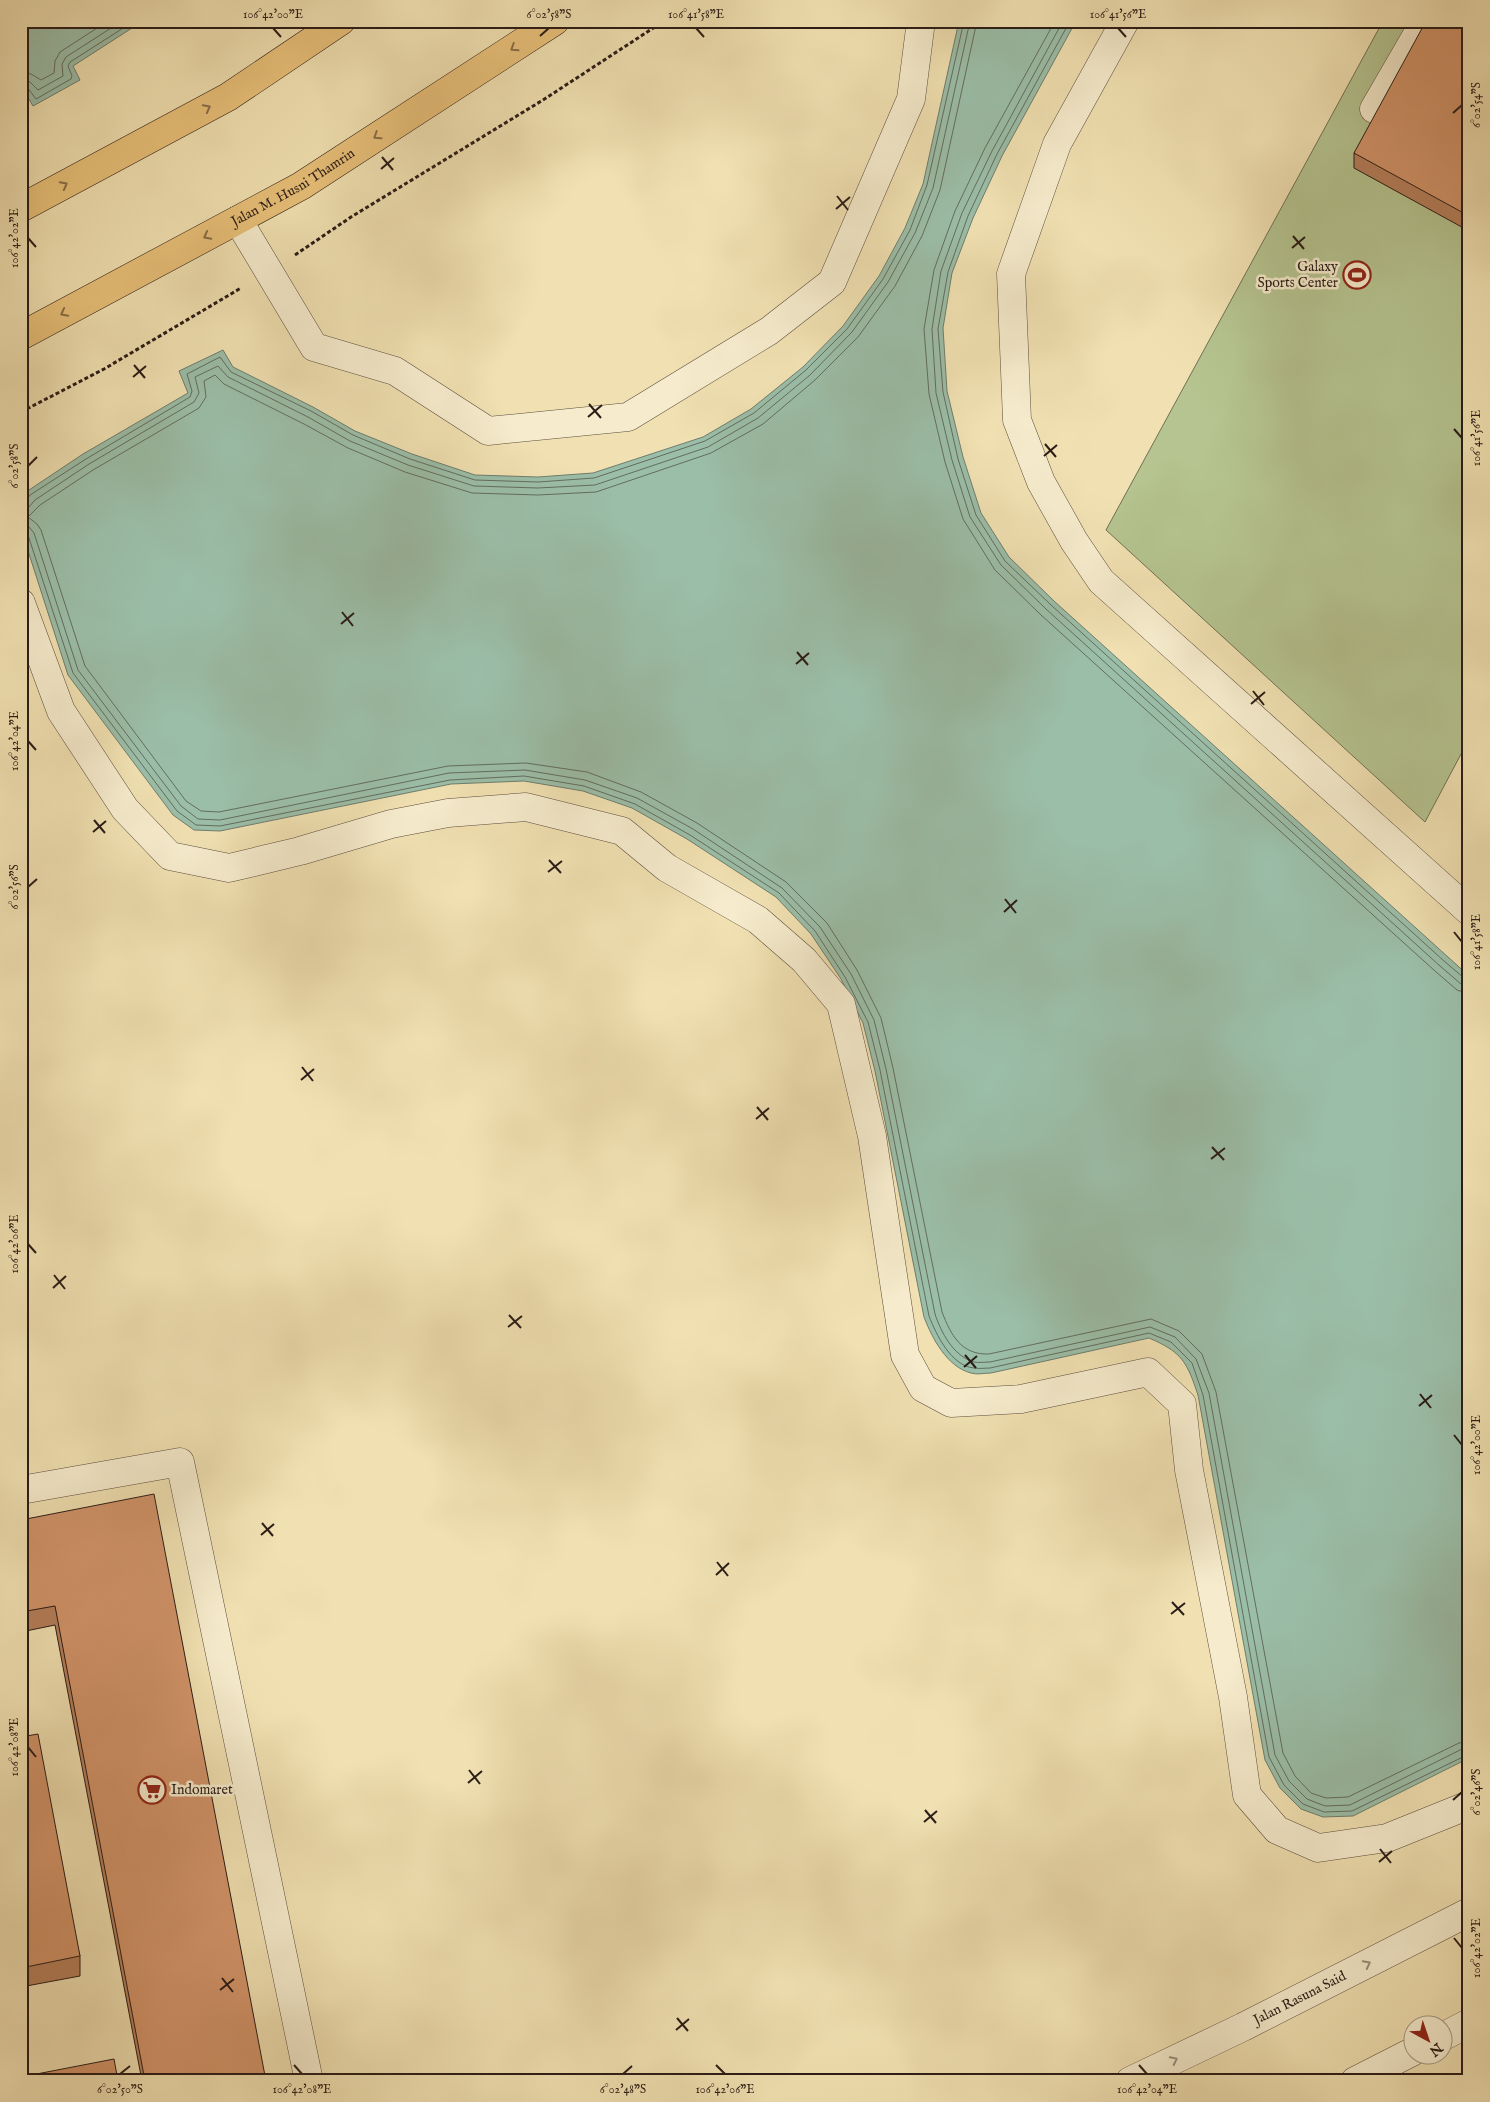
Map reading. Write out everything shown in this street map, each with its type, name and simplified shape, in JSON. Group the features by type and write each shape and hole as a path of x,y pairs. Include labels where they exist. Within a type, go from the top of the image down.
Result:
{"main road":[{"path":"21,208 228,97 341,21"},
{"name":"Jalan M. Husni Thamrin","path":"21,336 301,186 555,21"}],"street":[{"path":"238,220 314,347 395,371 488,431 628,418 769,331 832,282 911,99 922,21"},
{"path":"1125,21 1057,144 1011,274 1017,420 1041,482 1074,541 1101,581 1469,911"},
{"path":"1374,109 1425,21"},
{"path":"21,603 61,711 125,809 170,856 229,868 300,851 392,824 448,813 526,807 622,831 667,868 758,920 804,960 841,1004 872,1136 905,1355 923,1388 951,1403 1021,1399 1148,1372 1182,1404 1189,1470 1233,1697 1247,1795 1277,1830 1318,1848 1387,1838 1469,1805"},
{"path":"21,1490 180,1462 309,2081"},
{"name":"Jalan Rasuna Said","path":"1130,2081 1469,1912"},
{"path":"1452,2032 1469,2023"},
{"path":"1355,2081 1402,2057"}],"path":[{"path":"21,412 104,369 269,272 351,217 543,100 664,21"}],"shaded area":[{"name":"Galaxy Sports Center","path":"1383,21 1469,21 1469,739 1425,822 1106,530"}],"water":[{"path":"21,21 135,21 132,28 73,66 80,80 33,106 24,91 21,92"},
{"path":"959,21 1076,21 1002,156 973,218 952,273 943,328 947,391 963,457 981,513 1009,557 1054,601 1469,976 1469,1758 1353,1816 1323,1817 1301,1809 1280,1788 1265,1760 1198,1395 1182,1359 1169,1348 1149,1338 991,1373 976,1374 962,1370 955,1365 936,1342 924,1317 875,1071 863,1023 841,979 811,934 776,897 687,839 632,808 583,791 524,781 451,784 220,831 194,830 173,815 68,675 21,529 21,501 26,492 83,454 188,393 179,371 223,350 233,367 313,407 355,431 412,454 475,475 538,477 593,473 703,437 751,409 803,367 843,326 879,276 905,228 923,184"}],"building":[{"path":"1426,21 1469,21 1469,216 1354,153"},
{"path":"154,1494 266,2081 145,2081 55,1606 21,1612 21,1520"},
{"path":"38,1734 80,1956 21,1968 21,1737"},
{"path":"114,2059 118,2081 21,2081 21,2077"},
{"path":"1469,2071 1469,2081 1449,2081"}],"place":[{"name":"Galaxy Sports Center","path":"1357,275"},
{"name":"Indomaret","path":"152,1790"}]}
